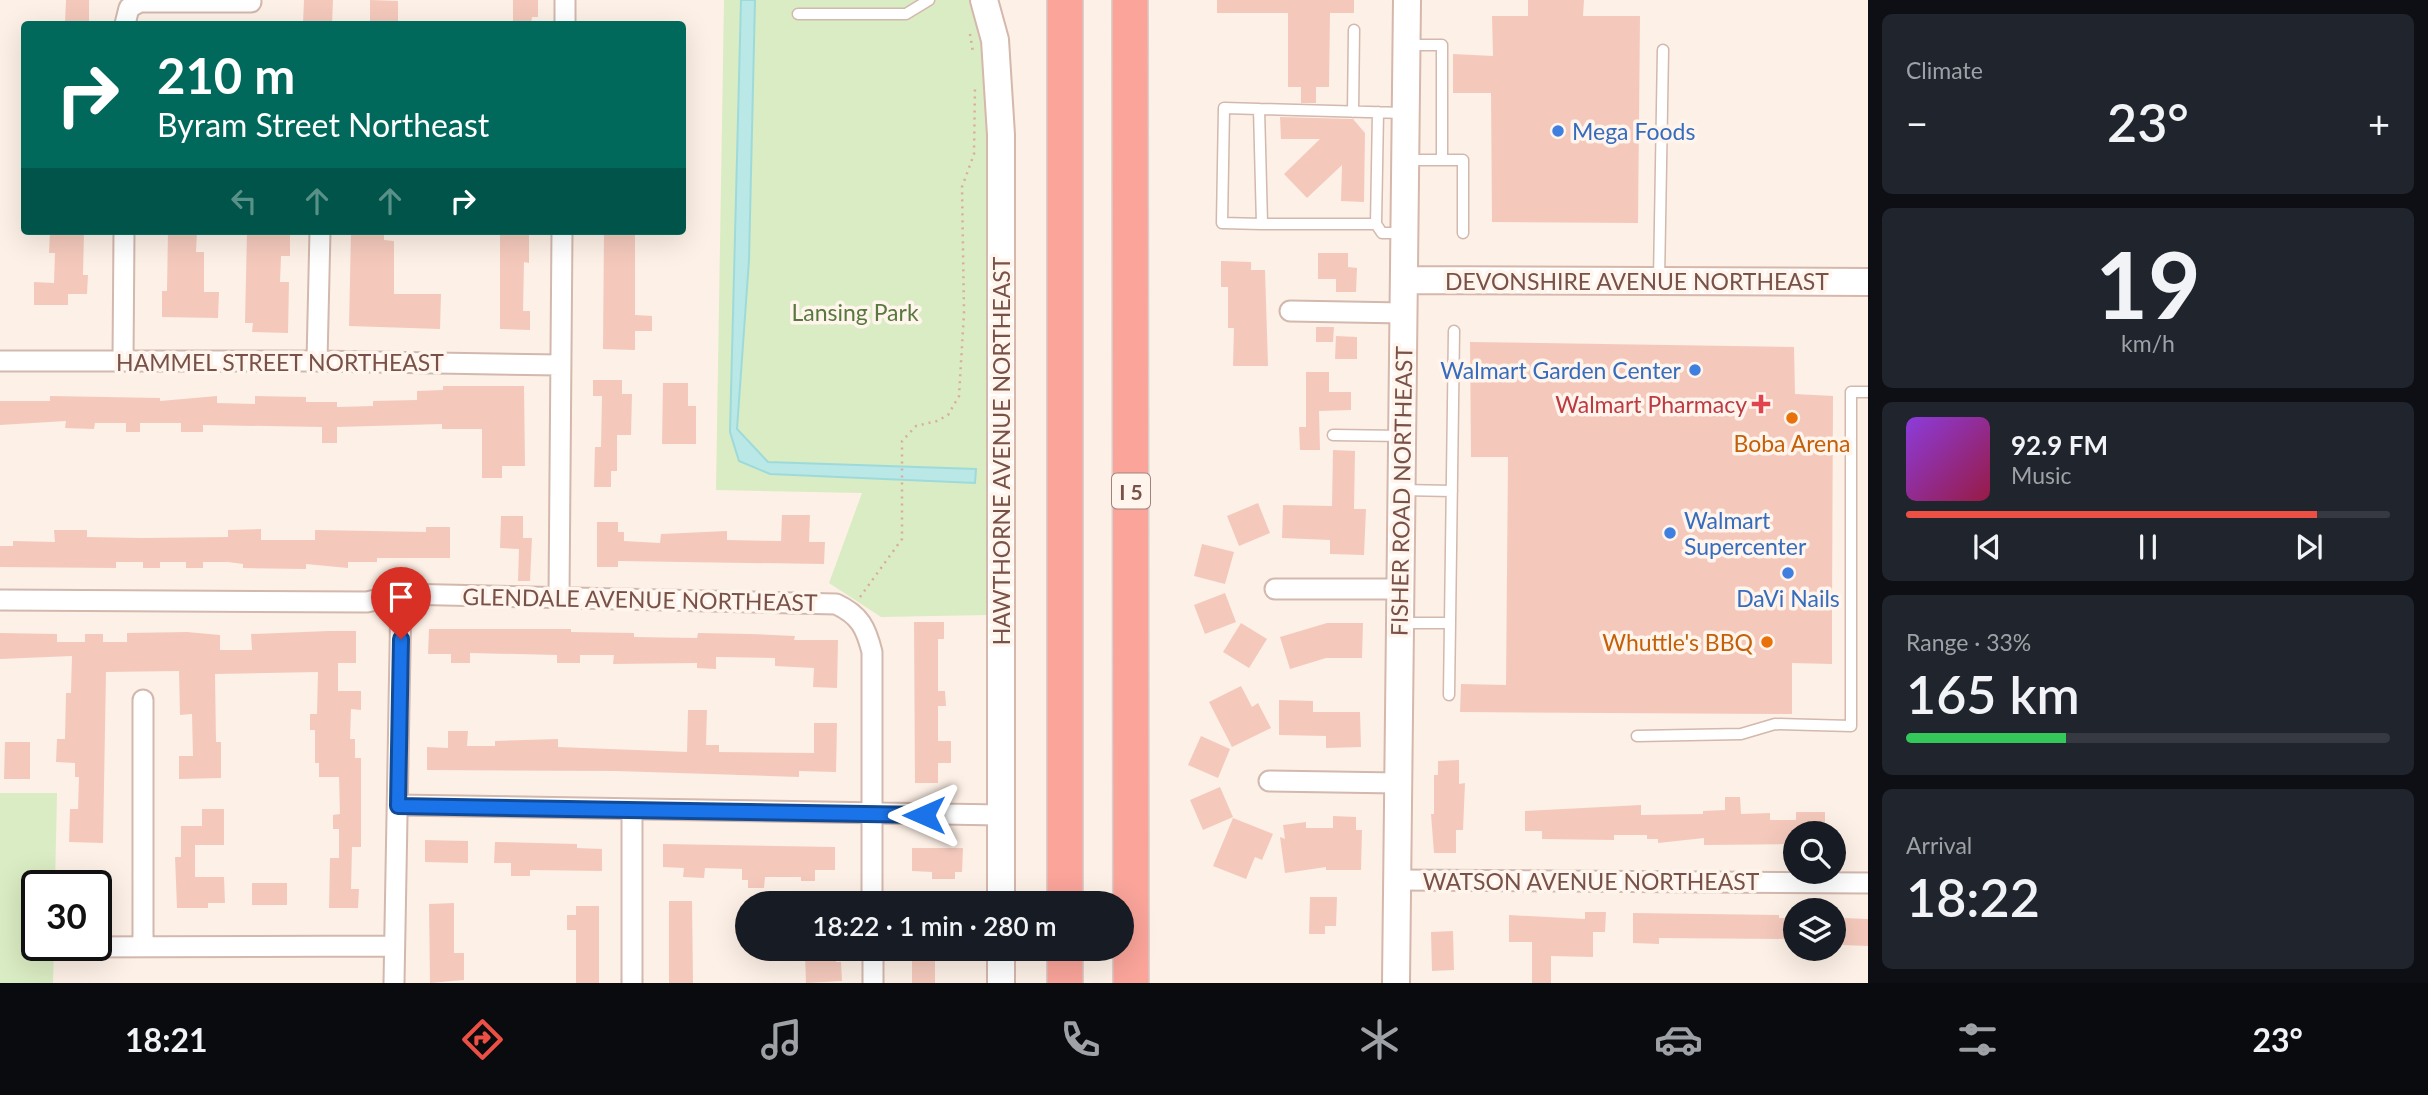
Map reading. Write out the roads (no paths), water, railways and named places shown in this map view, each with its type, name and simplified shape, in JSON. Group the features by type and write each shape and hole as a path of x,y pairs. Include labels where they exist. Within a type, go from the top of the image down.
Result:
{"highway":[{"path":"1065,0 1065,891"},
{"name":"I 5","path":"1130,0 1130,983"},
{"path":"1065,961 1065,983"}],"street":[{"path":"565,0 565,21"},
{"name":"HAWTHORNE AVENUE NORTHEAST","path":"984,0 996,53 1001,135 1001,891"},
{"name":"FISHER ROAD NORTHEAST","path":"1396,983 1408,0"},
{"path":"126,21 129,8 140,2 251,2"},
{"path":"123,360 124,235"},
{"path":"317,360 320,235"},
{"path":"559,597 562,235"},
{"name":"DEVONSHIRE AVENUE NORTHEAST","path":"1405,280 1868,282"},
{"path":"1290,311 1404,313"},
{"name":"HAMMEL STREET NORTHEAST","path":"0,361 317,360 560,365"},
{"path":"1275,589 1399,589"},
{"path":"394,983 401,594"},
{"name":"GLENDALE AVENUE NORTHEAST","path":"0,600 367,602 401,594 826,603 857,608 872,652 872,815"},
{"path":"143,700 143,946"},
{"path":"1269,781 1397,783"},
{"path":"398,806 1001,815"},
{"path":"632,811 632,983"},
{"path":"872,815 872,891"},
{"name":"WATSON AVENUE NORTHEAST","path":"1397,880 1868,883"},
{"path":"112,946 394,946"},
{"path":"873,961 873,983"},
{"path":"1001,961 1001,983"}],"lane":[{"path":"798,14 906,14 929,0"},
{"path":"1353,112 1354,30"},
{"path":"1407,45 1442,45 1442,160"},
{"path":"1659,282 1663,50"},
{"path":"1376,224 1222,223 1224,108 1407,114"},
{"path":"1259,109 1262,224"},
{"path":"1378,113 1376,224 1382,233 1404,233"},
{"path":"1407,160 1463,160 1463,233"},
{"path":"1449,695 1454,331"},
{"path":"1637,736 1741,734 1775,724 1851,726 1852,392 1868,392"},
{"path":"1334,435 1402,436"},
{"path":"1401,490 1452,491"},
{"path":"1399,623 1450,623"}],"water":[{"path":"741,0 755,0 749,260 737,429 768,462 976,469 975,483 770,474 739,461 730,432"}],"place":[{"name":"Mega Foods","path":"1558,131"},
{"name":"Walmart Garden Center","path":"1695,370"},
{"name":"Walmart Pharmacy","path":"1761,404"},
{"name":"Boba Arena","path":"1792,418"},
{"name":"Walmart Supercenter","path":"1670,533"},
{"name":"DaVi Nails","path":"1788,573"},
{"name":"Whuttle's BBQ","path":"1767,642"}],"park label":[{"name":"Lansing Park","path":"855,312"}]}
